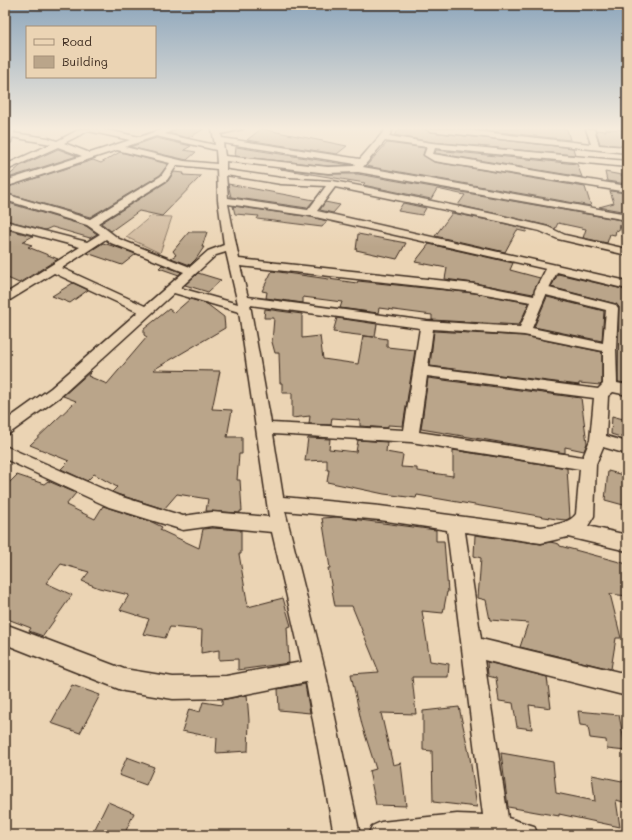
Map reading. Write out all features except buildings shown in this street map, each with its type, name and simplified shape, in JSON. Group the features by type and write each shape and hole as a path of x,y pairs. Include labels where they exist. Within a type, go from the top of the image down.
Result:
{"street":[{"path":"5,184 53,168"},
{"path":"91,223 164,178 171,168"},
{"path":"220,168 223,200 244,304 279,525 314,670 347,835"},
{"path":"255,168 281,181 333,184 498,218 544,229 562,237 627,252"},
{"path":"320,168 338,170 346,168"},
{"path":"376,168 627,217"},
{"path":"498,168 627,189"},
{"path":"311,213 333,184"},
{"path":"5,197 91,223 100,228 106,235 115,241 191,271"},
{"path":"223,200 311,213 627,285"},
{"path":"5,224 88,246"},
{"path":"5,299 106,235"},
{"path":"5,429 56,392 215,250 233,254 474,288 540,295 612,308 609,348 611,368 598,440 588,464 585,516 580,523 568,529 541,535 380,513 276,503"},
{"path":"524,331 553,267"},
{"path":"53,268 146,312"},
{"path":"171,289 244,304 427,324 524,331 609,348"},
{"path":"411,436 422,371 427,324"},
{"path":"422,371 606,390 627,390"},
{"path":"264,428 411,436 588,464"},
{"path":"598,440 627,448"},
{"path":"5,452 115,502 183,523 212,519 279,525"},
{"path":"455,524 473,647 497,832"},
{"path":"568,529 627,543"},
{"path":"5,634 124,680 173,688 226,686 314,670"},
{"path":"473,647 627,685"},
{"path":"381,835 457,826 525,835"}],"shaded area":[{"path":"151,216 172,217 160,253 126,237"}]}
